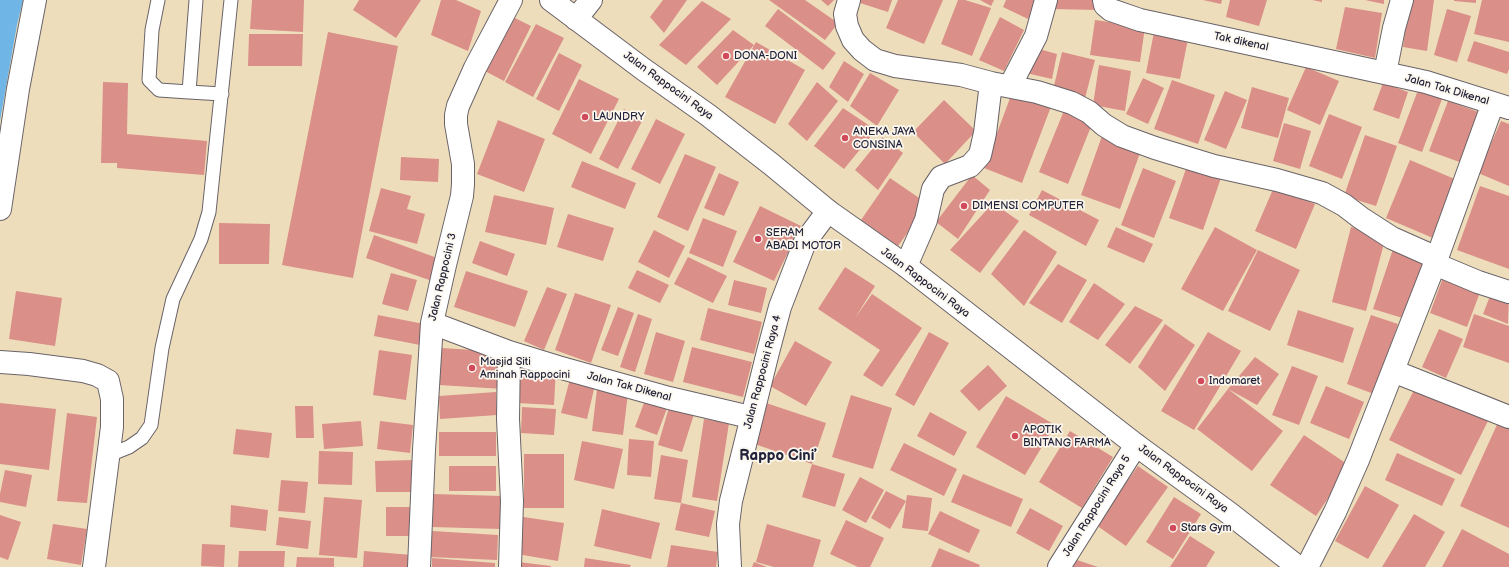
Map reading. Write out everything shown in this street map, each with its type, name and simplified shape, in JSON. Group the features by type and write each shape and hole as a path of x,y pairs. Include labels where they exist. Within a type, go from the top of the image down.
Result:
{"street":[{"path":"0,209 18,89 35,0"},
{"name":"Jalan Rappocini 3","path":"419,567 424,450 432,323 462,196 464,173 456,124 456,115 461,99 475,68 511,0"},
{"name":"Jalan Rappocini Raya","path":"551,0 643,69 708,115 771,164 828,212 906,266 1136,445 1229,513 1298,567"},
{"path":"576,19 591,0"},
{"path":"849,0 845,14 846,26 853,40 862,50 875,60 895,66 961,75 1000,85 1037,92 1072,103 1089,112 1104,125 1122,136 1155,148 1214,166 1277,180 1322,193 1344,205 1392,238 1478,282 1509,292"},
{"path":"906,266 926,220 933,189 941,177 970,166 980,155 985,133 1000,85 1036,36 1046,0"},
{"name":"Tak dikenal","path":"1104,0 1111,10 1140,20 1385,73"},
{"path":"1385,73 1394,28 1402,0"},
{"name":"Jalan Tak Dikenal","path":"1385,73 1426,82 1501,105"},
{"path":"1307,567 1335,512 1358,460 1436,261 1501,105"},
{"name":"Jalan Rappocini Raya 4","path":"730,567 728,524 731,501 750,417 780,307 805,242 828,212"},
{"name":"Jalan Tak Dikenal","path":"432,323 509,352 647,392 750,417"},
{"path":"509,352 508,426 512,501 510,567"},
{"path":"0,362 29,364 83,372 97,375 108,381 112,399 109,455 94,567"},
{"path":"1393,371 1509,417"},
{"name":"Jalan Rappocini Raya 5","path":"1059,567 1136,445"}],"lane":[{"path":"158,0 152,30 150,80 159,90 222,94"},
{"path":"189,92 196,0"},
{"path":"109,455 129,447 142,438 152,425 162,348 173,299 201,239 208,212 231,0"}],"water":[{"path":"0,0 23,0 17,25 0,121"}],"building":[{"path":"252,0 304,0 303,32 250,29"},
{"path":"359,0 421,0 396,38 353,10"},
{"path":"441,0 456,0 481,11 468,51 431,35"},
{"path":"663,0 687,0 664,33 650,17"},
{"path":"769,0 805,0 838,23 825,40"},
{"path":"821,0 834,0 828,6"},
{"path":"861,0 892,0 888,12 860,3"},
{"path":"898,0 943,0 924,44 886,28"},
{"path":"958,0 965,0 991,8 972,56 941,44"},
{"path":"980,0 994,0 991,6"},
{"path":"1006,0 1037,0 1028,19 1003,7"},
{"path":"1052,0 1098,0 1098,10 1051,9"},
{"path":"1203,0 1222,0 1221,4"},
{"path":"1230,0 1267,0 1259,26 1226,17"},
{"path":"1365,0 1384,0 1384,4"},
{"path":"1409,0 1434,0 1427,51 1403,47"},
{"path":"1476,0 1476,3 1454,1"},
{"path":"1482,0 1509,0 1509,42 1474,34"},
{"path":"702,1 731,19 686,65 659,45"},
{"path":"1345,7 1382,13 1375,58 1336,49"},
{"path":"778,9 836,53 823,70 765,26"},
{"path":"1447,9 1471,16 1457,62 1434,55"},
{"path":"509,15 531,26 504,81 481,69"},
{"path":"1000,17 1024,30 1004,71 979,60"},
{"path":"1095,20 1145,27 1140,62 1090,55"},
{"path":"536,24 564,38 533,97 505,82"},
{"path":"1155,27 1189,34 1180,79 1146,73"},
{"name":"DONA-DONI","path":"733,30 754,45 717,85 697,67"},
{"path":"328,32 398,46 353,278 282,265"},
{"path":"249,34 303,34 302,66 248,66"},
{"path":"1474,41 1509,52 1509,69 1507,74 1467,61"},
{"path":"756,42 805,70 775,124 725,97"},
{"path":"1032,47 1057,54 1052,79 1026,73"},
{"path":"1062,52 1095,60 1085,98 1053,90"},
{"path":"559,53 582,65 559,111 536,99"},
{"path":"844,61 864,74 848,102 829,87"},
{"path":"1099,65 1131,71 1125,111 1093,105"},
{"path":"1306,67 1339,81 1320,125 1287,110"},
{"path":"870,73 899,90 877,126 850,106"},
{"path":"1143,78 1164,88 1148,124 1126,114"},
{"name":"LAUNDRY","path":"579,79 619,99 591,154 552,134"},
{"path":"1172,80 1215,95 1198,144 1154,129"},
{"path":"103,82 128,83 127,134 207,141 204,175 117,168 117,163 101,163"},
{"path":"817,82 838,101 807,141 788,124"},
{"path":"1383,83 1408,92 1399,119 1373,110"},
{"path":"1252,87 1289,98 1278,138 1241,128"},
{"path":"1013,90 1052,104 1022,183 984,168"},
{"path":"1418,90 1442,99 1422,152 1398,143"},
{"path":"1225,91 1247,100 1226,149 1204,140"},
{"path":"944,100 976,131 945,164 913,132"},
{"path":"1448,101 1484,114 1465,164 1429,151"},
{"name":"ANEKA JAYA CONSINA","path":"843,108 876,130 844,169 814,146"},
{"path":"1065,108 1094,119 1068,184 1039,172"},
{"path":"624,109 643,119 618,169 599,159"},
{"path":"1329,114 1362,127 1342,179 1309,166"},
{"path":"656,119 685,134 660,184 631,169"},
{"path":"498,120 545,139 524,192 477,174"},
{"path":"1501,121 1509,124 1509,186 1478,173"},
{"path":"1284,123 1311,131 1300,169 1273,161"},
{"path":"1365,135 1397,146 1376,206 1344,196"},
{"path":"1102,136 1141,150 1120,209 1081,195"},
{"path":"882,137 903,153 878,190 855,170"},
{"path":"685,154 716,167 688,231 657,217"},
{"path":"401,157 439,159 438,182 400,180"},
{"path":"1410,160 1457,180 1433,238 1386,218"},
{"path":"582,161 636,183 625,209 571,187"},
{"path":"1188,163 1222,175 1203,230 1169,218"},
{"path":"1143,168 1176,181 1154,238 1121,225"},
{"path":"719,173 739,182 724,216 704,208"},
{"name":"DIMENSI COMPUTER","path":"972,175 990,190 958,239 936,222"},
{"path":"890,178 928,204 898,246 861,220"},
{"path":"1480,186 1509,196 1509,269 1457,250"},
{"path":"1274,187 1315,204 1296,249 1255,231"},
{"path":"381,188 411,196 407,209 425,214 417,244 369,231"},
{"path":"1042,190 1099,220 1086,246 1029,215"},
{"path":"494,195 554,208 546,245 485,232"},
{"path":"993,203 1019,221 980,273 950,250"},
{"path":"760,206 801,226 774,281 733,262"},
{"path":"568,214 614,228 603,261 557,247"},
{"path":"703,218 737,231 723,267 689,253"},
{"path":"219,223 270,224 269,264 219,264"},
{"path":"1116,227 1153,244 1144,263 1107,247"},
{"path":"1215,227 1257,250 1223,311 1181,289"},
{"path":"1351,227 1386,236 1366,311 1332,302"},
{"path":"654,230 685,246 669,278 638,262"},
{"path":"1024,230 1057,252 1024,306 991,274"},
{"path":"374,235 440,259 432,281 366,258"},
{"path":"480,241 515,254 507,276 472,263"},
{"path":"1394,246 1426,256 1406,319 1373,309"},
{"path":"1258,250 1300,270 1270,331 1228,311"},
{"path":"688,257 727,276 713,303 674,284"},
{"path":"1058,264 1087,280 1062,323 1029,303"},
{"path":"845,267 875,286 855,318 872,294 922,328 882,387 863,375 880,350 818,309"},
{"path":"637,270 669,285 660,303 628,288"},
{"path":"466,271 528,291 515,327 454,307"},
{"path":"1445,272 1482,287 1467,327 1430,313"},
{"path":"391,273 417,280 408,311 382,304"},
{"path":"734,280 767,288 761,313 728,305"},
{"path":"1094,283 1125,304 1098,340 1069,322"},
{"path":"547,287 567,294 544,350 524,341"},
{"path":"16,291 62,298 55,346 9,339"},
{"path":"1492,291 1509,297 1508,324 1483,314"},
{"path":"575,293 611,305 591,363 555,350"},
{"path":"1135,306 1163,320 1130,364 1105,345"},
{"path":"618,307 634,313 618,356 601,350"},
{"path":"708,308 762,322 754,354 700,340"},
{"path":"1298,310 1354,328 1343,363 1287,345"},
{"path":"638,314 652,319 635,372 620,367"},
{"path":"1474,314 1509,326 1509,363 1463,347"},
{"path":"378,315 424,324 420,345 374,336"},
{"path":"1371,315 1398,324 1374,394 1347,384"},
{"path":"1165,324 1195,345 1165,391 1138,367"},
{"path":"1439,329 1463,339 1446,378 1422,367"},
{"path":"656,332 685,341 673,382 644,374"},
{"path":"929,332 949,343 914,406 895,395"},
{"name":"Indomaret","path":"1208,332 1241,351 1194,430 1161,411"},
{"path":"795,341 832,362 806,406 770,386"},
{"path":"692,347 752,362 743,397 683,382"},
{"name":"Masjid Siti Aminah Rappocini","path":"442,348 505,352 503,389 439,385"},
{"path":"379,350 412,355 406,400 373,395"},
{"path":"1255,357 1279,374 1257,405 1228,389"},
{"path":"988,365 1007,386 979,411 960,391"},
{"path":"519,366 556,368 554,405 517,403"},
{"path":"1292,366 1318,376 1299,425 1272,415"},
{"path":"570,379 595,385 587,419 561,413"},
{"path":"1417,384 1489,419 1461,475 1389,440"},
{"path":"1326,386 1364,402 1349,439 1310,423"},
{"path":"597,389 628,393 623,435 592,431"},
{"path":"1228,389 1283,431 1252,471 1197,429"},
{"path":"496,392 497,415 440,419 439,396"},
{"path":"647,395 669,403 657,435 635,427"},
{"path":"851,395 892,408 873,469 832,457"},
{"name":"APOTIK BINTANG FARMA","path":"1006,396 1055,425 1025,475 976,447"},
{"path":"0,403 56,409 49,470 0,464"},
{"path":"766,403 826,423 812,464 752,443"},
{"path":"670,404 695,411 682,452 658,445"},
{"path":"295,406 313,406 314,438 296,438"},
{"path":"522,407 556,409 554,435 521,433"},
{"path":"930,412 967,432 954,456 917,436"},
{"path":"67,413 97,417 87,503 57,501"},
{"path":"1500,418 1509,422 1509,528 1460,506"},
{"path":"704,419 729,423 717,501 692,497"},
{"path":"361,421 363,446 324,449 322,424"},
{"path":"380,421 413,425 410,453 377,449"},
{"path":"236,429 272,433 269,458 233,454"},
{"path":"1070,431 1113,457 1082,508 1039,482"},
{"path":"439,432 496,432 496,456 439,456"},
{"path":"1304,435 1350,466 1316,516 1270,485"},
{"path":"629,439 654,441 651,477 627,475"},
{"path":"582,441 623,449 614,489 574,480"},
{"path":"904,443 957,469 944,496 890,470"},
{"path":"319,451 353,452 352,485 318,484"},
{"path":"1397,453 1455,479 1442,506 1385,480"},
{"path":"524,454 564,454 564,508 524,508"},
{"path":"661,455 688,460 681,503 654,499"},
{"path":"415,460 416,492 376,492 375,461"},
{"path":"812,464 845,474 835,507 802,497"},
{"path":"449,466 496,466 496,491 449,491"},
{"path":"1138,466 1168,487 1126,546 1096,525"},
{"path":"5,470 32,475 26,507 0,502 0,494"},
{"path":"963,474 1023,499 1011,527 951,502"},
{"path":"860,477 884,490 866,523 842,510"},
{"path":"281,480 308,482 305,513 278,511"},
{"path":"1365,486 1399,505 1368,559 1335,541"},
{"path":"886,491 906,501 890,529 871,518"},
{"path":"433,494 502,496 502,529 432,527"},
{"path":"907,495 932,498 928,531 902,528"},
{"path":"324,497 362,500 357,558 319,555"},
{"name":"Stars Gym","path":"1174,497 1201,514 1173,559 1146,542"},
{"path":"681,503 715,511 709,537 675,530"},
{"path":"231,505 268,510 266,531 230,527"},
{"path":"386,507 419,507 419,536 386,536"},
{"path":"1030,508 1063,526 1049,551 1016,533"},
{"path":"602,509 660,523 651,559 594,546"},
{"path":"940,511 980,530 969,553 928,534"},
{"path":"1414,514 1445,532 1425,567 1382,567"},
{"path":"0,515 21,522 8,560 0,557"},
{"path":"517,516 564,523 558,561 511,553"},
{"path":"279,517 311,521 308,549 276,545"},
{"path":"846,520 884,538 870,567 858,567 830,554"},
{"path":"53,524 87,529 81,565 47,559"},
{"path":"767,524 821,540 813,567 774,567 756,562"},
{"path":"1462,529 1509,554 1509,567 1442,567"},
{"path":"432,531 498,535 497,560 430,557"},
{"path":"1190,536 1215,552 1206,567 1170,567"},
{"path":"202,544 225,545 224,567 201,566"},
{"path":"671,545 718,552 716,567 667,567"},
{"path":"939,548 980,565 979,567 931,567"},
{"path":"239,551 285,551 284,567 238,567"},
{"path":"364,551 412,555 411,567 363,567"},
{"path":"297,557 334,558 334,567 296,567"},
{"path":"1068,557 1098,567 1065,567"},
{"path":"432,558 495,563 495,567 432,567"},
{"path":"585,558 631,565 630,567 584,567"},
{"path":"519,562 551,566 551,567 518,567"},
{"path":"754,562 767,567 752,567"}],"place":[{"name":"DONA-DONI","path":"726,56"},
{"name":"LAUNDRY","path":"585,117"},
{"name":"ANEKA JAYA CONSINA","path":"845,138"},
{"name":"DIMENSI COMPUTER","path":"964,206"},
{"name":"SERAM ABADI MOTOR","path":"758,239"},
{"name":"Masjid Siti Aminah Rappocini","path":"472,368"},
{"name":"Indomaret","path":"1201,381"},
{"name":"APOTIK BINTANG FARMA","path":"1015,436"},
{"name":"Stars Gym","path":"1173,528"}],"district":[{"name":"Rappo Ciniʼ","path":"778,456"}]}
